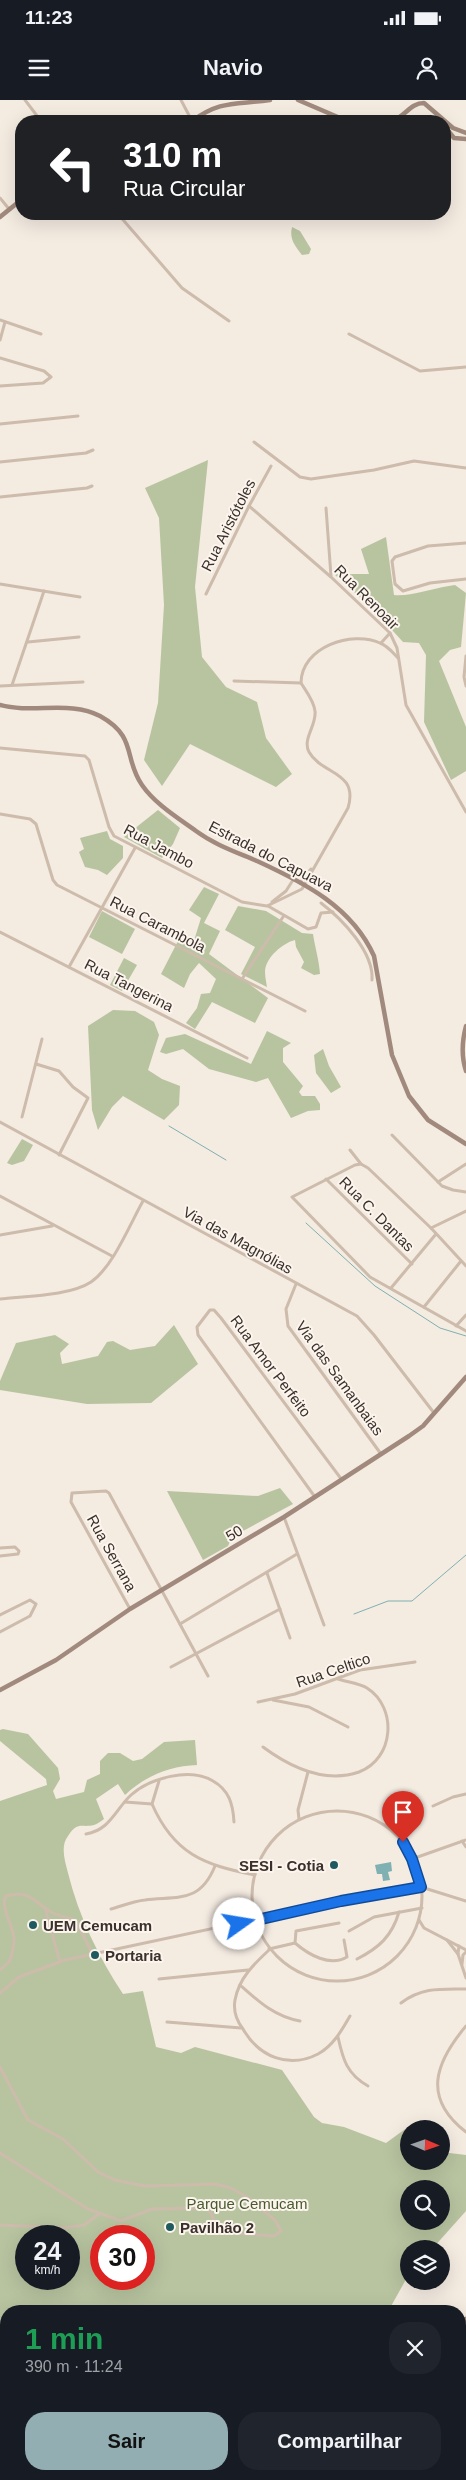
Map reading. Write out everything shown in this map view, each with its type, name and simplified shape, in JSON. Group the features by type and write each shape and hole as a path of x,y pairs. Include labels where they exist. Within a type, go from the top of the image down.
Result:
{"main road":[{"path":"197,115 216,102 270,100"},
{"path":"298,100 333,115"},
{"path":"403,115 413,105 421,103 428,104 438,115"},
{"path":"451,127 466,132"},
{"path":"451,134 454,138 466,140"},
{"path":"0,217 15,204"},
{"name":"Estrada do Capuava","path":"0,705 33,710 82,709 103,718 126,739 138,780 155,799 211,841 302,884 328,898 341,909 368,943 377,967 385,1029 392,1055 409,1096 428,1120 466,1144"},
{"path":"466,1026 463,1043 463,1061 466,1071"},
{"name":"50","path":"0,1690 56,1660 160,1590 284,1518 423,1426 466,1377"}],"street":[{"path":"25,100 36,115"},
{"path":"181,100 189,115"},
{"path":"0,198 9,209"},
{"path":"123,220 177,282 229,321"},
{"path":"0,320 42,334"},
{"path":"0,340 5,322"},
{"path":"349,334 420,371 466,367"},
{"path":"0,358 44,371 51,377 43,382 0,386"},
{"path":"0,424 78,416"},
{"path":"254,442 300,477 311,479 374,470 414,461 466,468"},
{"path":"0,462 86,453 93,450"},
{"name":"Rua Aristótoles","path":"206,594 249,506 271,466"},
{"path":"0,497 92,486"},
{"name":"Rua Renoair","path":"249,506 331,577 390,633 395,643 406,705 466,812"},
{"path":"326,508 331,577"},
{"path":"466,543 428,546 393,558 395,584 401,590 408,590 434,582 466,579"},
{"path":"0,584 80,597"},
{"path":"12,685 44,591"},
{"path":"381,643 390,633"},
{"path":"28,642 79,637"},
{"path":"267,906 296,893 348,808 350,800 350,792 343,778 309,753 307,745 316,719 315,709 301,683 305,666 326,647 356,639 381,643 398,658"},
{"path":"466,656 464,677 466,686"},
{"path":"234,681 301,683"},
{"path":"0,686 83,682"},
{"name":"Rua Jambo","path":"0,748 80,753 89,760 111,832 119,840 242,902 267,906"},
{"name":"Rua Carambola","path":"0,814 30,819 38,827 55,884 304,1011"},
{"path":"69,967 135,848"},
{"path":"267,906 286,891 293,880"},
{"path":"321,902 333,912 364,952 371,969 372,980"},
{"path":"267,906 304,929 313,929 318,923 321,913 333,912"},
{"path":"242,979 283,917"},
{"name":"Rua Tangerina","path":"0,932 247,1058"},
{"path":"22,1117 42,1039"},
{"path":"36,1064 59,1071 73,1087 88,1098 59,1155"},
{"name":"Via das Magnólias","path":"0,1122 356,1316 374,1334 434,1413"},
{"path":"392,1135 438,1182 453,1190 466,1192"},
{"path":"350,1150 361,1164 368,1168 431,1228 466,1266"},
{"path":"361,1164 326,1179 292,1197 364,1273 466,1332"},
{"path":"438,1182 466,1164"},
{"name":"Rua C. Dantas","path":"326,1179 412,1264"},
{"path":"0,1196 112,1256"},
{"path":"0,1299 80,1287 98,1276 112,1256 143,1201"},
{"path":"431,1228 466,1211"},
{"path":"0,1235 53,1226"},
{"path":"391,1288 436,1234"},
{"path":"424,1307 461,1261"},
{"name":"Via das Samanbaias","path":"296,1284 286,1309 288,1326 381,1454"},
{"name":"Rua Amor Perfeito","path":"316,1497 198,1335 197,1326 210,1310 214,1310 221,1318 342,1480"},
{"path":"456,1326 466,1315"},
{"name":"Rua Serrana","path":"130,1609 74,1509 70,1500 72,1493 107,1491 160,1590"},
{"path":"284,1518 324,1625"},
{"path":"0,1548 15,1547 19,1551 18,1554 0,1556"},
{"path":"180,1624 297,1554"},
{"path":"267,1573 290,1638"},
{"path":"160,1590 208,1676"},
{"path":"0,1615 30,1600 36,1604 30,1616 0,1632"},
{"path":"171,1667 280,1609"},
{"name":"Rua Celtico","path":"258,1702 295,1694 378,1666 415,1662"},
{"path":"262,1747 281,1760 308,1772 328,1775 360,1771 376,1760 386,1745 388,1737 387,1716 379,1700 363,1686 338,1679"},
{"path":"270,1700 309,1707 348,1727"},
{"path":"299,1819 298,1810 308,1772"},
{"path":"86,1834 108,1824 137,1790 182,1774 199,1775 208,1778 227,1792 233,1807 234,1822"},
{"path":"160,1781 152,1804 166,1831 176,1842 188,1853 215,1866 255,1875"},
{"path":"433,1806 453,1797 466,1794"},
{"path":"125,1802 152,1804"},
{"path":"328,1811 356,1812 376,1820 397,1835 412,1859 421,1887 422,1908 419,1920 408,1942 391,1962 368,1976 350,1980 325,1981 305,1975 282,1962 269,1950 255,1920 255,1875 268,1845 287,1826 299,1819 328,1811"},
{"path":"412,1859 464,1840 466,1847"},
{"path":"112,1909 137,1901 186,1896 204,1886 215,1866"},
{"path":"0,1993 19,1977 60,1962 421,1887 466,1901"},
{"path":"0,1970 9,1962 14,1945 12,1932 2,1910 4,1897 23,1893 54,1914 76,1921 93,1955"},
{"path":"45,1907 60,1962"},
{"path":"348,1932 368,1919 422,1908"},
{"path":"357,1959 369,1953 387,1938 398,1912"},
{"path":"419,1920 424,1928 466,1951 463,1955 462,1964"},
{"path":"295,1943 296,1931 339,1923"},
{"path":"414,1930 424,1928"},
{"path":"447,1939 458,1954 466,1978"},
{"path":"295,1943 315,1957 340,1960 347,1957 344,1940"},
{"path":"295,1943 269,1950 248,1970 235,1999 237,2018 241,2028 255,2046 275,2058 290,2062 320,2053 338,2037 350,2016"},
{"path":"458,1954 459,1946"},
{"path":"159,1979 248,1970"},
{"path":"240,1985 265,2007 291,2020 300,2021"},
{"path":"402,2003 410,1996 428,1989 466,1989"},
{"path":"228,2025 237,2018"},
{"path":"167,2022 228,2025 241,2028"},
{"path":"466,2026 442,2059 438,2071 437,2091 445,2112 466,2132"},
{"path":"338,2037 345,2066 355,2078 368,2086"},
{"path":"0,2067 28,2120 34,2125 57,2134 98,2172 115,2180 144,2186 215,2184 231,2188 247,2197 275,2220 281,2231 278,2235 273,2236 217,2232 212,2215 208,2210 198,2208 152,2209 121,2221 99,2214 50,2186 0,2153"},
{"path":"0,2225 64,2228 84,2225 99,2214"}],"green space":[{"path":"292,227 300,231 311,249 309,254 302,255 295,245 291,235"},
{"path":"208,460 195,587 202,657 226,687 257,702 266,738 292,774 276,787 190,744 162,786 144,760 158,703 164,605 159,518 145,488"},
{"path":"386,537 394,595 407,595 455,585 466,593 461,647 450,650 439,661 466,727 466,771 451,780 424,722 426,655 419,643 403,642 373,609 334,574 369,574 361,549"},
{"path":"158,810 180,828 173,844 162,858 124,837"},
{"path":"107,831 110,839 123,846 123,858 107,875 98,870 85,867 79,852 84,849 80,838"},
{"path":"204,887 219,894 204,923 220,931 209,954 268,998 255,1023 212,1002 195,1029 186,1023 197,1008 201,994 210,993 216,979 199,963 190,974 184,988 161,974 178,941 192,947 201,918 189,910"},
{"path":"238,906 266,911 302,933 313,934 320,974 314,975 301,968 304,962 296,947 295,940 280,947 268,961 265,971 267,987 241,974 255,947 225,930"},
{"path":"102,911 135,929 122,954 89,937"},
{"path":"124,958 137,965 122,991 110,985"},
{"path":"113,1010 135,1011 154,1022 159,1035 148,1070 162,1079 180,1086 179,1105 164,1120 123,1096 112,1107 98,1130 92,1110 88,1026"},
{"path":"267,1031 291,1043 283,1048 283,1062 303,1086 299,1092 302,1096 315,1096 320,1104 320,1110 308,1111 291,1118 268,1078 256,1082 209,1069 183,1049 166,1054 160,1052 166,1038 185,1034 251,1064"},
{"path":"323,1049 329,1066 341,1087 331,1093 316,1073 314,1055"},
{"path":"22,1139 33,1145 24,1161 12,1165 7,1163"},
{"path":"174,1325 198,1364 151,1403 87,1404 0,1390 0,1381 16,1343 55,1335 69,1344 60,1353 62,1364 98,1356 107,1342 113,1341 130,1350 155,1346"},
{"path":"280,1488 293,1504 232,1537 228,1546 203,1560 167,1491 258,1496"},
{"name":"Parque Cemucam","path":"0,1730 28,1734 58,1768 60,1779 53,1791 56,1799 84,1792 87,1780 100,1774 100,1761 108,1753 120,1753 133,1761 142,1759 164,1742 195,1740 197,1765 177,1767 158,1773 141,1782 125,1795 118,1784 96,1799 104,1819 94,1825 74,1828 64,1844 64,1854 72,1889 98,1951 123,1994 143,1991 156,2047 181,2053 195,2047 282,2070 314,2117 322,2123 344,2127 386,2143 400,2133 400,2170 450,2170 450,2153 466,2155 466,2211 450,2229 450,2180 400,2180 400,2230 449,2230 440,2240 400,2240 400,2290 392,2305 0,2305 0,1801 47,1785 46,1779 0,1741"}],"water":[{"path":"391,1862 392,1871 388,1872 390,1880 383,1881 382,1874 377,1874 375,1865"}],"waterway":[{"path":"169,1126 226,1160"},
{"path":"306,1223 375,1286 440,1328 466,1336"},
{"path":"354,1614 388,1601 412,1601 466,1555"}],"place":[{"name":"SESI - Cotia","path":"334,1865"},
{"name":"UEM Cemucam","path":"33,1925"},
{"name":"Portaria","path":"95,1955"},
{"name":"Pavilhão 2","path":"170,2227"}],"route":[{"path":"239,1924 341,1901 421,1887 419,1874 403,1842"}]}
